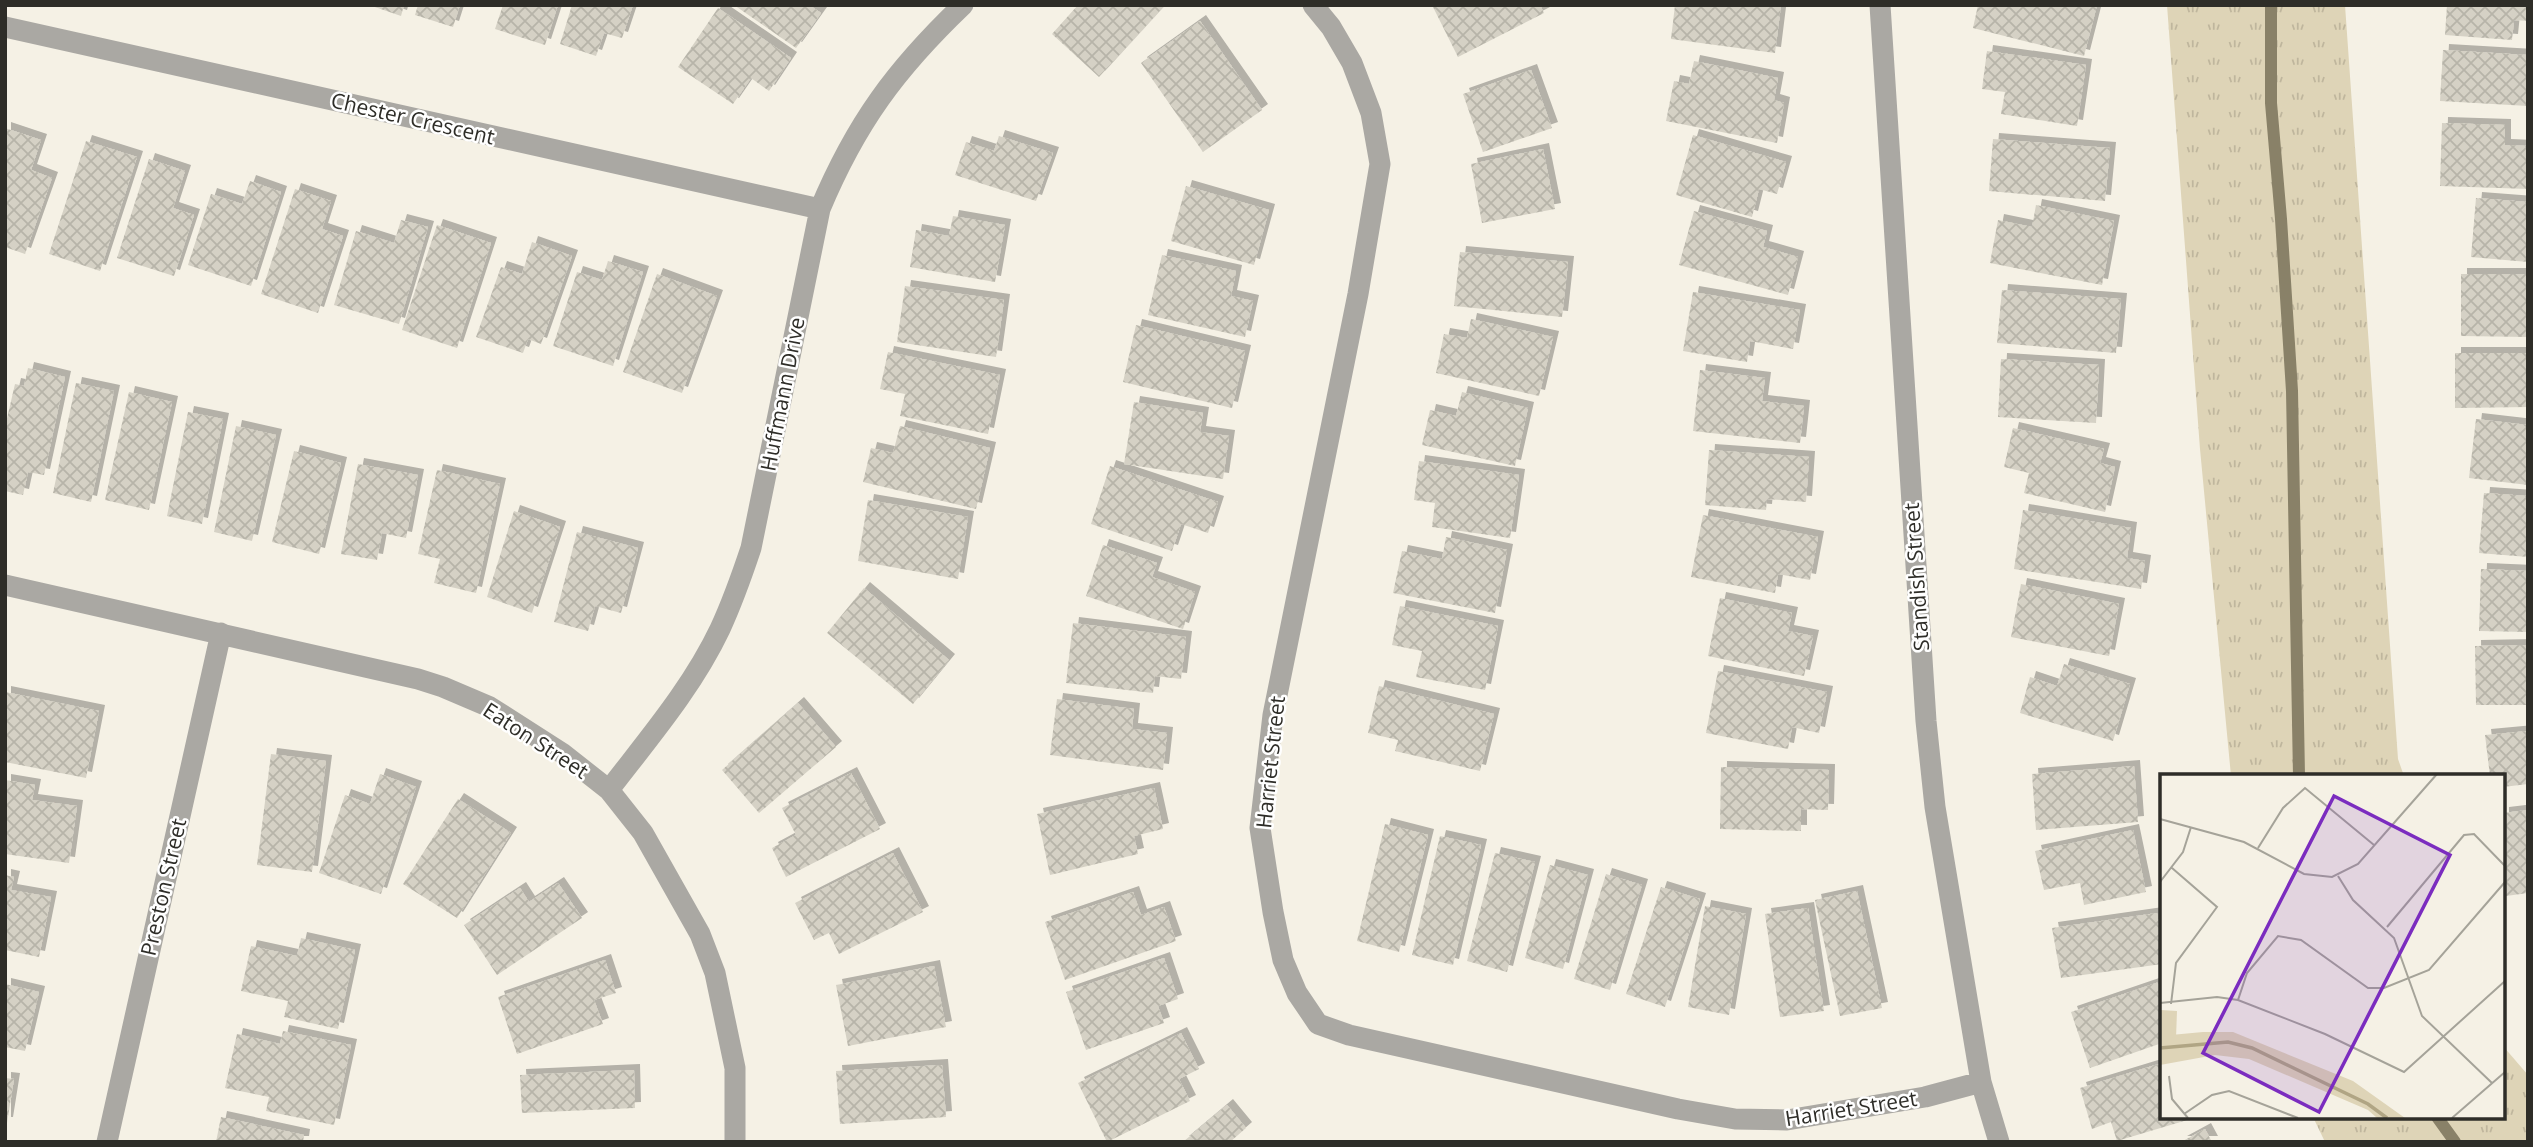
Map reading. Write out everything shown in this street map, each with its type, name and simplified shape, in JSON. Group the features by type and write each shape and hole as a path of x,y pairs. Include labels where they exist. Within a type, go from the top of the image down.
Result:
{"street":[{"name":"Huffmann Drive","path":"609,790 688,685 719,631 739,583 751,548 820,209 836,171 891,81 922,45 963,5"},
{"name":"Harriet Street","path":"1313,5 1331,27 1352,63 1371,113 1380,164 1358,294 1273,716 1265,775 1260,828 1265,868 1283,960 1297,993 1318,1024 1349,1035 1678,1109 1735,1119 1787,1120 1926,1097 1981,1082"},
{"name":"Standish Street","path":"1880,5 1926,721 1935,807 1981,1082 1999,1142"},
{"name":"Chester Crescent","path":"5,27 820,209"},
{"name":"Eaton Street","path":"5,585 418,679 452,690 510,718 562,753 609,790 643,833 700,934 715,973 735,1068 736,1142"},
{"name":"Preston Street","path":"107,1142 220,633"}],"green space":[{"path":"2167,5 2345,5 2398,759 2403,774 2231,774 2200,449"},
{"path":"2505,1048 2528,1075 2528,1142 2325,1142 2314,1119 2505,1119"}],"building":[{"path":"369,5 404,5 401,16"},
{"path":"418,5 460,5 453,27 415,15"},
{"path":"503,5 558,5 545,45 495,29"},
{"path":"572,5 633,5 622,38 604,33 596,56 560,44"},
{"path":"734,5 809,5 821,13 796,48"},
{"path":"1078,5 1165,5 1099,77 1052,34"},
{"path":"1432,5 1540,5 1544,13 1458,57"},
{"path":"1675,5 1781,5 1775,53 1671,39"},
{"path":"1978,5 2097,5 2084,56 1973,28"},
{"path":"2447,5 2528,5 2528,21 2514,20 2512,40 2445,35"},
{"path":"718,8 791,58 769,91 751,78 733,104 678,67"},
{"path":"1200,21 1262,110 1203,152 1141,63"},
{"path":"2443,50 2528,55 2528,106 2440,101"},
{"path":"1987,51 2086,65 2077,126 2001,114 2005,92 1982,89"},
{"path":"1694,61 1778,78 1774,100 1784,103 1777,143 1666,121 1674,81 1689,84"},
{"path":"1531,70 1552,128 1483,152 1463,94"},
{"path":"2442,123 2505,125 2505,145 2528,146 2528,189 2440,186"},
{"path":"5,128 41,140 31,170 52,178 25,254 5,247"},
{"path":"1693,135 1786,162 1777,194 1759,189 1752,217 1676,195"},
{"path":"999,136 1053,153 1036,201 955,175 966,142 994,151"},
{"path":"1993,139 2110,148 2105,201 1989,191"},
{"path":"86,141 137,157 100,271 49,254"},
{"path":"1543,149 1555,209 1482,223 1471,164"},
{"path":"149,159 185,171 173,208 194,215 174,276 117,258"},
{"path":"250,181 281,192 251,286 188,265 211,194 242,204"},
{"path":"1186,186 1269,210 1254,265 1171,241"},
{"path":"295,189 331,201 322,229 343,236 318,313 261,294"},
{"path":"2476,198 2528,202 2528,262 2471,257"},
{"path":"2036,205 2114,221 2102,285 1990,263 1998,220 2032,227"},
{"path":"1694,211 1767,231 1763,247 1798,257 1788,295 1679,265"},
{"path":"953,216 1005,225 995,282 910,267 916,230 949,236"},
{"path":"401,220 428,227 399,324 334,305 356,231 394,243"},
{"path":"437,225 491,243 457,348 402,330"},
{"path":"532,242 572,256 541,344 528,339 523,353 476,337 501,267 522,274"},
{"path":"1460,252 1568,262 1562,317 1454,306"},
{"path":"1162,255 1236,271 1231,296 1253,301 1245,337 1148,315"},
{"path":"608,261 643,272 613,366 553,346 577,272 602,280"},
{"path":"657,274 717,296 682,393 623,372"},
{"path":"2461,274 2528,274 2528,337 2461,336"},
{"path":"905,286 1004,300 996,357 897,342"},
{"path":"2002,290 2121,299 2116,353 1997,343"},
{"path":"1693,292 1800,310 1793,349 1750,341 1747,362 1683,351"},
{"path":"1471,319 1553,337 1539,396 1436,373 1444,334 1467,338"},
{"path":"1136,325 1245,351 1232,408 1123,382"},
{"path":"888,352 1000,375 988,434 900,416 905,394 880,389"},
{"path":"2455,353 2528,353 2528,407 2455,408"},
{"path":"2001,359 2099,365 2096,423 1998,417"},
{"path":"28,368 65,377 44,475 28,472 23,495 5,491 5,427 15,384 24,386"},
{"path":"1700,370 1765,378 1762,401 1804,406 1800,443 1693,431"},
{"path":"76,383 114,391 91,502 53,493"},
{"path":"129,392 172,402 149,510 105,500"},
{"path":"1462,392 1528,408 1515,466 1422,445 1430,410 1456,416"},
{"path":"1134,402 1203,413 1200,432 1229,436 1223,479 1124,464"},
{"path":"188,412 223,419 202,524 167,516"},
{"path":"2476,419 2528,425 2528,485 2469,478"},
{"path":"236,426 276,435 252,541 214,532"},
{"path":"900,426 990,448 976,509 863,482 871,448 893,453"},
{"path":"2013,428 2104,449 2100,463 2115,467 2105,512 2024,493 2029,473 2004,467"},
{"path":"1709,450 1809,457 1806,502 1767,499 1766,510 1705,505"},
{"path":"294,451 341,463 319,554 272,542"},
{"path":"1419,461 1519,475 1510,538 1432,527 1435,503 1414,500"},
{"path":"358,464 418,475 406,538 382,533 377,560 341,554"},
{"path":"1110,466 1218,502 1208,533 1181,524 1172,551 1091,524"},
{"path":"437,470 500,484 476,593 434,583 440,559 418,554"},
{"path":"2484,493 2528,496 2528,557 2479,553"},
{"path":"868,500 968,517 958,579 858,561"},
{"path":"2023,510 2131,528 2127,558 2145,561 2141,589 2014,569"},
{"path":"514,511 560,527 532,613 487,597"},
{"path":"1703,515 1818,537 1810,580 1778,574 1775,593 1691,577"},
{"path":"577,532 638,548 621,613 595,606 588,631 554,622"},
{"path":"1446,537 1507,550 1495,613 1393,593 1402,551 1442,559"},
{"path":"1103,545 1157,563 1152,577 1195,592 1183,629 1086,596"},
{"path":"2481,569 2528,571 2528,632 2479,631"},
{"path":"2021,584 2119,604 2109,656 2011,637"},
{"path":"864,588 949,660 913,704 827,633"},
{"path":"1720,598 1792,613 1788,631 1813,636 1804,676 1708,656"},
{"path":"1400,606 1498,626 1485,690 1416,677 1422,651 1392,645"},
{"path":"1073,623 1186,637 1181,679 1155,676 1153,693 1066,683"},
{"path":"2528,645 2528,705 2476,705 2475,646"},
{"path":"2064,664 2130,684 2113,741 2020,713 2030,677 2057,686"},
{"path":"1718,671 1827,692 1819,733 1792,727 1788,749 1706,733"},
{"path":"1379,686 1494,714 1480,771 1395,751 1398,740 1368,733"},
{"path":"5,692 99,711 86,778 5,762"},
{"path":"1057,699 1134,709 1132,729 1167,733 1163,770 1050,755"},
{"path":"798,703 836,747 759,813 722,770"},
{"path":"2528,731 2528,784 2505,787 2505,774 2490,774 2485,735"},
{"path":"271,754 326,761 312,872 257,865"},
{"path":"2134,766 2138,822 2036,830 2032,774"},
{"path":"1721,767 1829,770 1828,810 1801,809 1801,831 1720,829"},
{"path":"851,773 880,829 786,877 772,848 796,835 782,808"},
{"path":"380,774 416,787 381,894 319,873 345,795 370,804"},
{"path":"5,780 35,785 32,800 77,806 69,863 5,854"},
{"path":"1154,788 1163,829 1134,836 1138,854 1050,875 1037,814"},
{"path":"458,799 511,833 457,918 403,884"},
{"path":"2528,810 2528,893 2506,896 2505,813"},
{"path":"1385,824 1428,835 1399,952 1357,941"},
{"path":"2133,830 2146,892 2084,905 2080,883 2044,890 2035,851"},
{"path":"1440,836 1481,845 1453,965 1412,955"},
{"path":"893,853 923,912 839,954 829,933 814,940 795,903"},
{"path":"1495,853 1535,862 1507,972 1467,961"},
{"path":"1550,865 1588,875 1563,969 1525,958"},
{"path":"1606,874 1642,885 1610,990 1574,979"},
{"path":"5,875 14,877 11,890 51,897 39,957 5,950"},
{"path":"558,883 582,918 497,975 464,925 520,888 529,902"},
{"path":"1661,887 1700,899 1665,1007 1626,994"},
{"path":"1857,891 1882,1008 1840,1016 1815,900"},
{"path":"1133,892 1141,915 1164,907 1176,941 1065,980 1045,922"},
{"path":"1705,906 1746,914 1729,1015 1688,1007"},
{"path":"1808,908 1824,1011 1780,1017 1765,914"},
{"path":"2157,913 2160,964 2061,978 2052,928"},
{"path":"301,938 355,950 338,1029 284,1017 288,1001 241,991 251,946 297,956"},
{"path":"1164,958 1178,999 1158,1006 1164,1023 1086,1050 1066,992"},
{"path":"605,960 616,993 594,1000 603,1024 517,1054 498,997"},
{"path":"934,966 946,1027 848,1046 836,985"},
{"path":"2160,982 2160,1044 2090,1068 2071,1012"},
{"path":"5,984 39,992 25,1051 5,1047"},
{"path":"283,1031 351,1045 334,1125 266,1111 269,1097 225,1088 237,1034 280,1044"},
{"path":"1181,1033 1199,1069 1179,1079 1190,1101 1107,1142 1078,1083"},
{"path":"2160,1064 2160,1119 2191,1119 2117,1141 2111,1122 2092,1129 2080,1088"},
{"path":"942,1065 946,1117 840,1124 836,1071"},
{"path":"634,1070 635,1108 522,1113 520,1075"},
{"path":"5,1078 14,1079 7,1123 5,1123"},
{"path":"1227,1105 1246,1128 1230,1142 1183,1142"},
{"path":"221,1117 304,1135 303,1142 216,1142"},
{"path":"2205,1129 2212,1142 2181,1142"}],"waterway":[{"path":"2271,5 2271,103 2292,391 2299,774"},
{"path":"2438,1119 2455,1142"}]}
